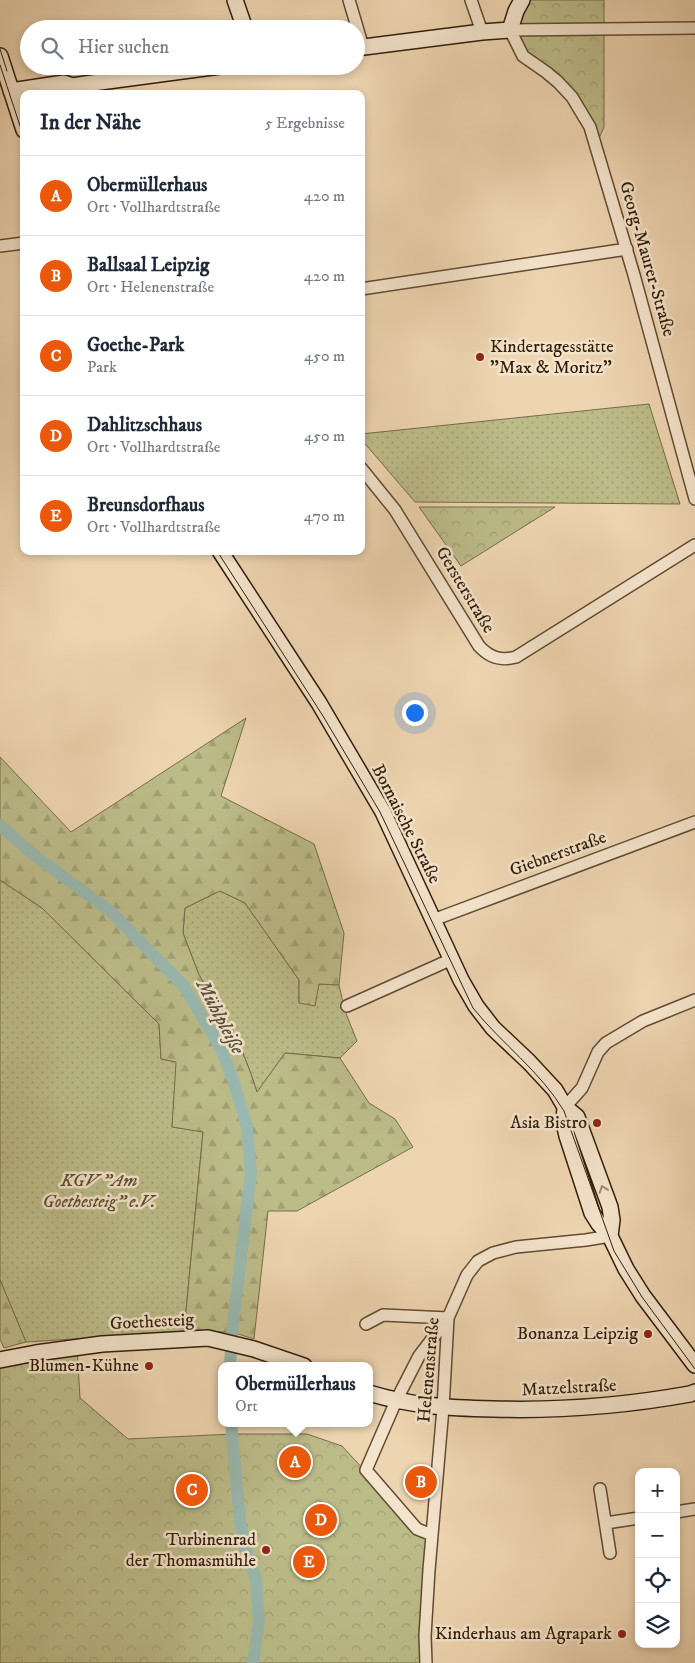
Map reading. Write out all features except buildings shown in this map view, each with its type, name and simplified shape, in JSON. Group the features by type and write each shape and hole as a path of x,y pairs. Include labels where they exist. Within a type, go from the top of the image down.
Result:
{"main road":[{"path":"235,0 241,20"},
{"path":"365,47 510,30 522,0"},
{"path":"0,56 20,118"},
{"path":"23,90 64,83 72,86 153,75"},
{"path":"67,90 72,86"},
{"name":"Bornaische Straße","path":"223,555 319,703 383,812 461,980 476,1006 493,1028 530,1062 555,1090 565,1107 577,1117 610,1207 612,1220 610,1236 626,1269 643,1296 695,1365"},
{"name":"Goethesteig","path":"0,1360 102,1344 208,1338 254,1349 292,1362"},
{"name":"Matzelstraße","path":"444,1408 545,1410 588,1408 638,1403 695,1392"},
{"path":"373,1394 396,1401 444,1408"}],"street":[{"path":"349,0 354,20"},
{"path":"471,0 482,32"},
{"path":"510,30 695,28"},
{"name":"Georg-Maurer-Straße","path":"510,30 523,56 546,72 572,97 590,127 627,250 695,498"},
{"path":"0,246 20,244"},
{"path":"365,288 627,250"},
{"name":"Gersterstraße","path":"365,473 395,510 479,646 486,654 496,658 506,660 516,657 695,545"},
{"name":"Giebnerstraße","path":"433,920 695,822"},
{"path":"347,1006 452,959"},
{"path":"565,1107 582,1088 598,1052 606,1043 643,1021 695,1000"},
{"name":"Helenenstraße","path":"426,1663 432,1535 444,1408 448,1318 467,1275 478,1261 493,1253 516,1247 610,1236"},
{"path":"366,1324 383,1315 448,1318"},
{"path":"432,1535 418,1530 366,1470 396,1401 420,1356 448,1318"},
{"path":"600,1489 610,1553"},
{"path":"680,1511 695,1509"},
{"path":"606,1523 635,1519"}],"green space":[{"path":"522,0 604,0 604,127 596,145 572,97 533,64 510,30"},
{"path":"649,404 680,504 415,502 365,444 365,434"},
{"path":"419,507 555,507 461,566"},
{"path":"246,718 221,796 314,844 344,933 339,985 319,984 315,1006 299,1003 299,980 245,903 220,891 185,908 183,933 199,975 237,1038 257,1092 285,1053 340,1058 369,1103 395,1119 413,1147 297,1211 268,1211 254,1339 232,1332 184,1332 203,1132 172,1127 176,1062 161,1059 159,1024 42,908 0,880 0,757 71,832"},
{"name":"KGV \"Am Goethesteig\" e.V.","path":"0,880 42,908 159,1024 161,1059 177,1062 172,1127 203,1131 184,1332 26,1342 0,1280"},
{"path":"220,891 245,903 299,980 299,1003 319,984 339,985 345,1011 357,1041 340,1058 285,1053 257,1093 237,1038 199,975 183,933 185,908"},
{"path":"0,1280 26,1342 4,1348 0,1339"},
{"path":"77,1347 80,1398 128,1439 232,1434 307,1434 342,1446 401,1510 432,1535 426,1663 0,1663 0,1360"}],"waterway":[{"name":"Mühlpleiße","path":"0,825 34,855 110,911 184,986 220,1047 233,1080 247,1127 251,1173 232,1332 230,1362"},
{"name":"Mühlpleiße","path":"231,1427 240,1521 245,1546 256,1580 259,1621 253,1663"}],"tram line":[{"path":"0,49 7,71"},
{"path":"0,65 20,126"},
{"path":"220,555 323,716 380,812 473,1008 544,1083 564,1111 614,1251 642,1297 695,1369"}],"place":[{"name":"Kindertagesstätte \"Max & Moritz\"","path":"480,357"},
{"name":"Asia Bistro","path":"597,1123"},
{"name":"Bonanza Leipzig","path":"648,1334"},
{"name":"Blumen-Kühne","path":"149,1366"},
{"name":"Obermüllerhaus","path":"295,1462"},
{"name":"Ballsaal Leipzig","path":"421,1482"},
{"name":"Goethe-Park","path":"192,1490"},
{"name":"Dahlitzschhaus","path":"321,1520"},
{"name":"Turbinenrad der Thomasmühle","path":"266,1550"},
{"name":"Breunsdorfhaus","path":"309,1562"},
{"name":"Kinderhaus am Agrapark","path":"622,1634"}]}
